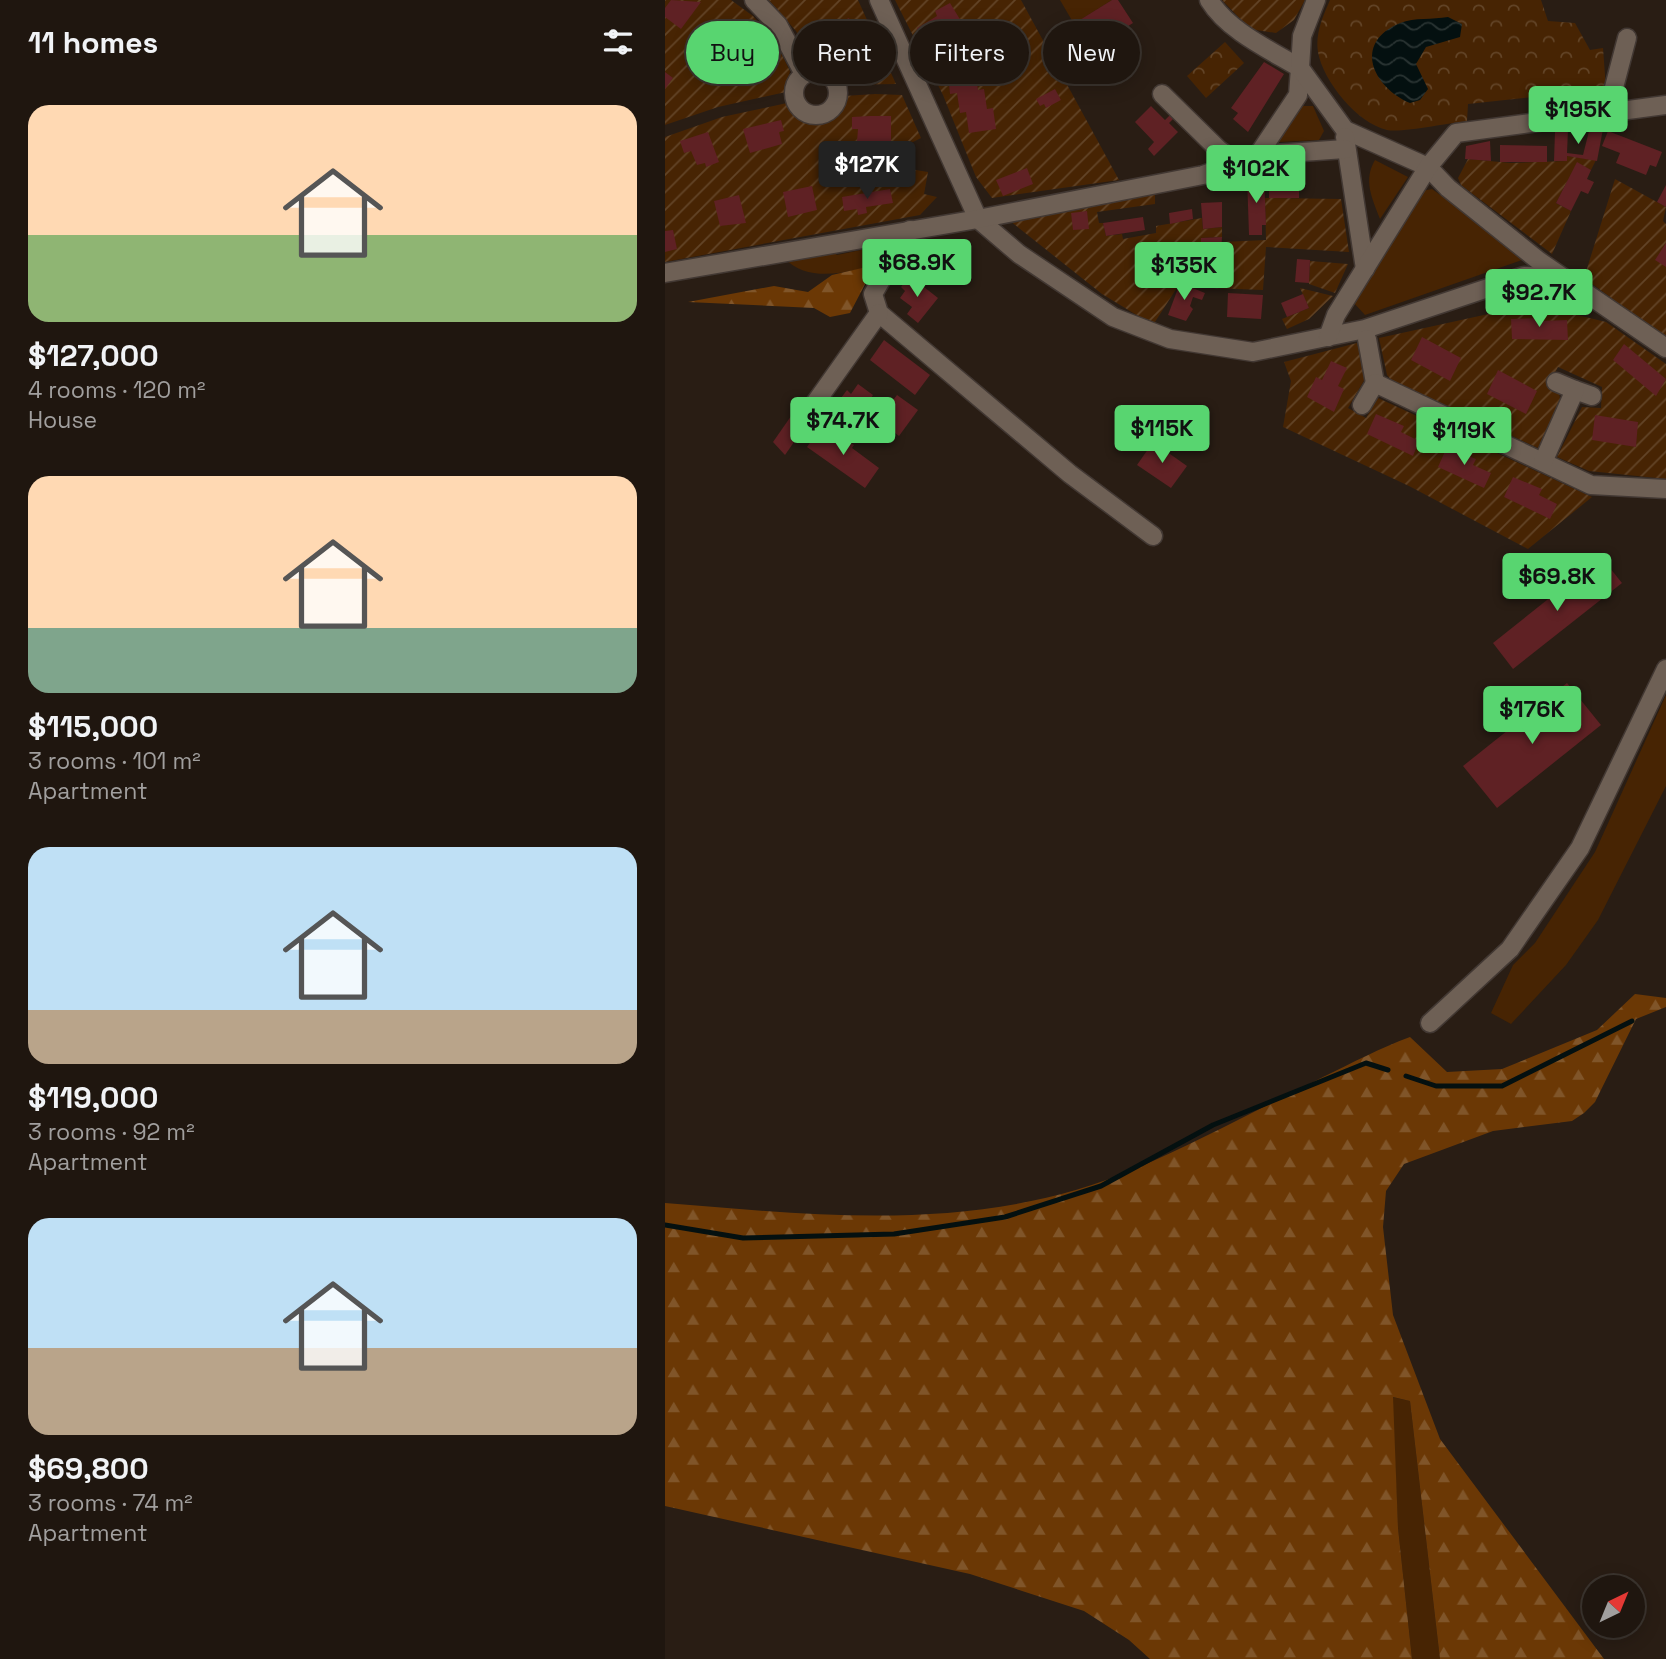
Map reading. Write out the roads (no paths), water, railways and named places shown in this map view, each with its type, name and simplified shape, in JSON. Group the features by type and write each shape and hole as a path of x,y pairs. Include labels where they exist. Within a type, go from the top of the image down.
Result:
{"street":[{"path":"754,0 778,25 793,53"},
{"path":"879,0 978,219 1019,254 1113,317 1170,339 1253,352 1365,329 1524,276 1559,277"},
{"path":"1209,0 1216,11 1258,43 1300,68 1345,130 1428,167 1447,188 1559,277 1666,348"},
{"path":"1258,155 1298,95 1302,36 1316,0"},
{"path":"1607,114 1627,38"},
{"path":"1162,94 1219,150 1238,163"},
{"path":"1328,337 1336,315 1428,167 1455,133 1666,104"},
{"path":"1345,130 1345,149 1356,196 1365,269"},
{"path":"665,273 978,219 1203,175 1258,155 1345,149"},
{"path":"909,230 873,294 879,313 1070,474 1153,536"},
{"path":"808,413 879,313"},
{"path":"1362,405 1375,383 1367,339"},
{"path":"1543,462 1584,393 1556,382"},
{"path":"1375,383 1591,485 1666,489"},
{"path":"1430,1023 1510,950 1580,848 1666,669"}],"water":[{"path":"1448,17 1462,24 1460,37 1426,47 1416,64 1428,89 1420,100 1410,103 1397,96 1386,87 1373,64 1372,53 1376,42 1385,32 1400,23"}],"waterway":[{"path":"1406,1076 1436,1086 1502,1086 1632,1021"},
{"path":"665,1225 743,1238 894,1234 1005,1217 1101,1186 1213,1125 1366,1063 1388,1070"}]}
